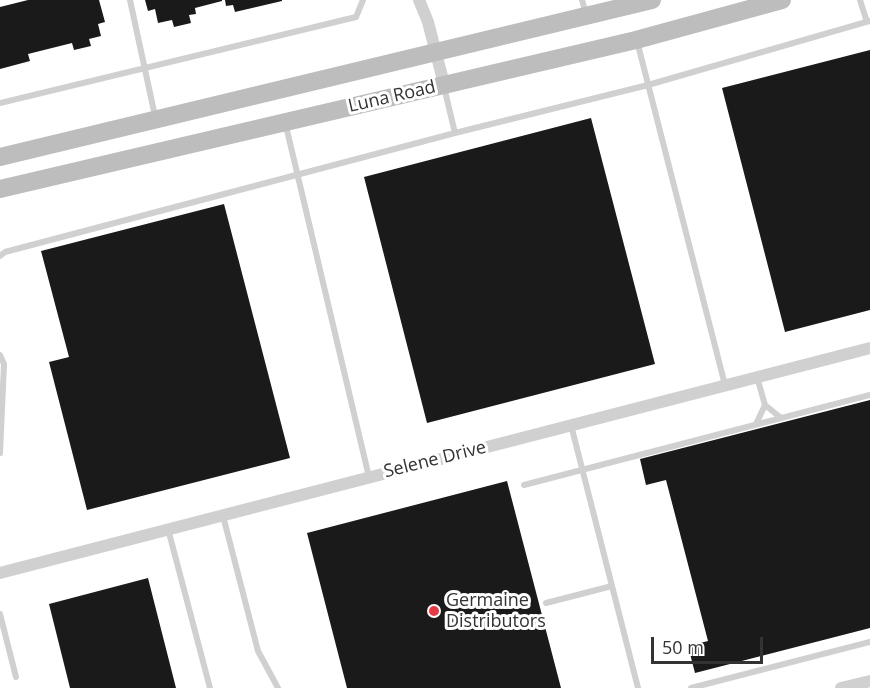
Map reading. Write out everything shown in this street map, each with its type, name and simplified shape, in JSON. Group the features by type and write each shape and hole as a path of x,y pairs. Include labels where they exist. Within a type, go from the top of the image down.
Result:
{"main road":[{"name":"Luna Road","path":"0,157 436,53 584,8 652,0"},
{"name":"Luna Road","path":"0,189 636,40 782,0"}],"street":[{"path":"419,0 444,84"},
{"name":"Selene Drive","path":"0,573 870,348"},
{"path":"841,688 870,681"}],"lane":[{"path":"130,0 156,120"},
{"path":"0,103 356,17 363,0"},
{"path":"0,256 5,252 455,133 648,85 868,21 860,0"},
{"path":"636,40 725,385"},
{"path":"444,84 455,133"},
{"path":"285,122 369,477"},
{"path":"0,355 4,364 0,453"},
{"path":"757,377 765,405 781,418"},
{"path":"524,485 870,395"},
{"path":"756,424 765,405"},
{"path":"571,425 638,688"},
{"path":"223,515 258,651 278,688"},
{"path":"168,530 210,688"},
{"path":"546,603 612,586"},
{"path":"0,614 16,677"},
{"path":"691,688 870,642"}],"building":[{"path":"28,0 99,0 105,22 98,24 101,36 89,39 91,46 74,50 72,43 28,54 30,61 0,69 0,7"},
{"path":"145,0 222,1 195,8 196,14 189,15 191,23 174,27 172,20 158,23 155,9 148,11"},
{"path":"225,0 282,1 235,12 233,5 226,6"},
{"path":"870,50 870,310 785,332 722,88"},
{"path":"591,118 655,364 427,423 364,177"},
{"path":"224,204 290,458 87,510 49,362 69,357 41,251"},
{"path":"870,400 870,628 695,673 688,646 708,641 666,480 646,485 640,459"},
{"name":"Germaine Distributors","path":"507,481 561,688 347,688 307,533"},
{"path":"148,578 176,688 70,688 49,604"}],"place":[{"name":"Germaine Distributors","path":"434,611"}]}
